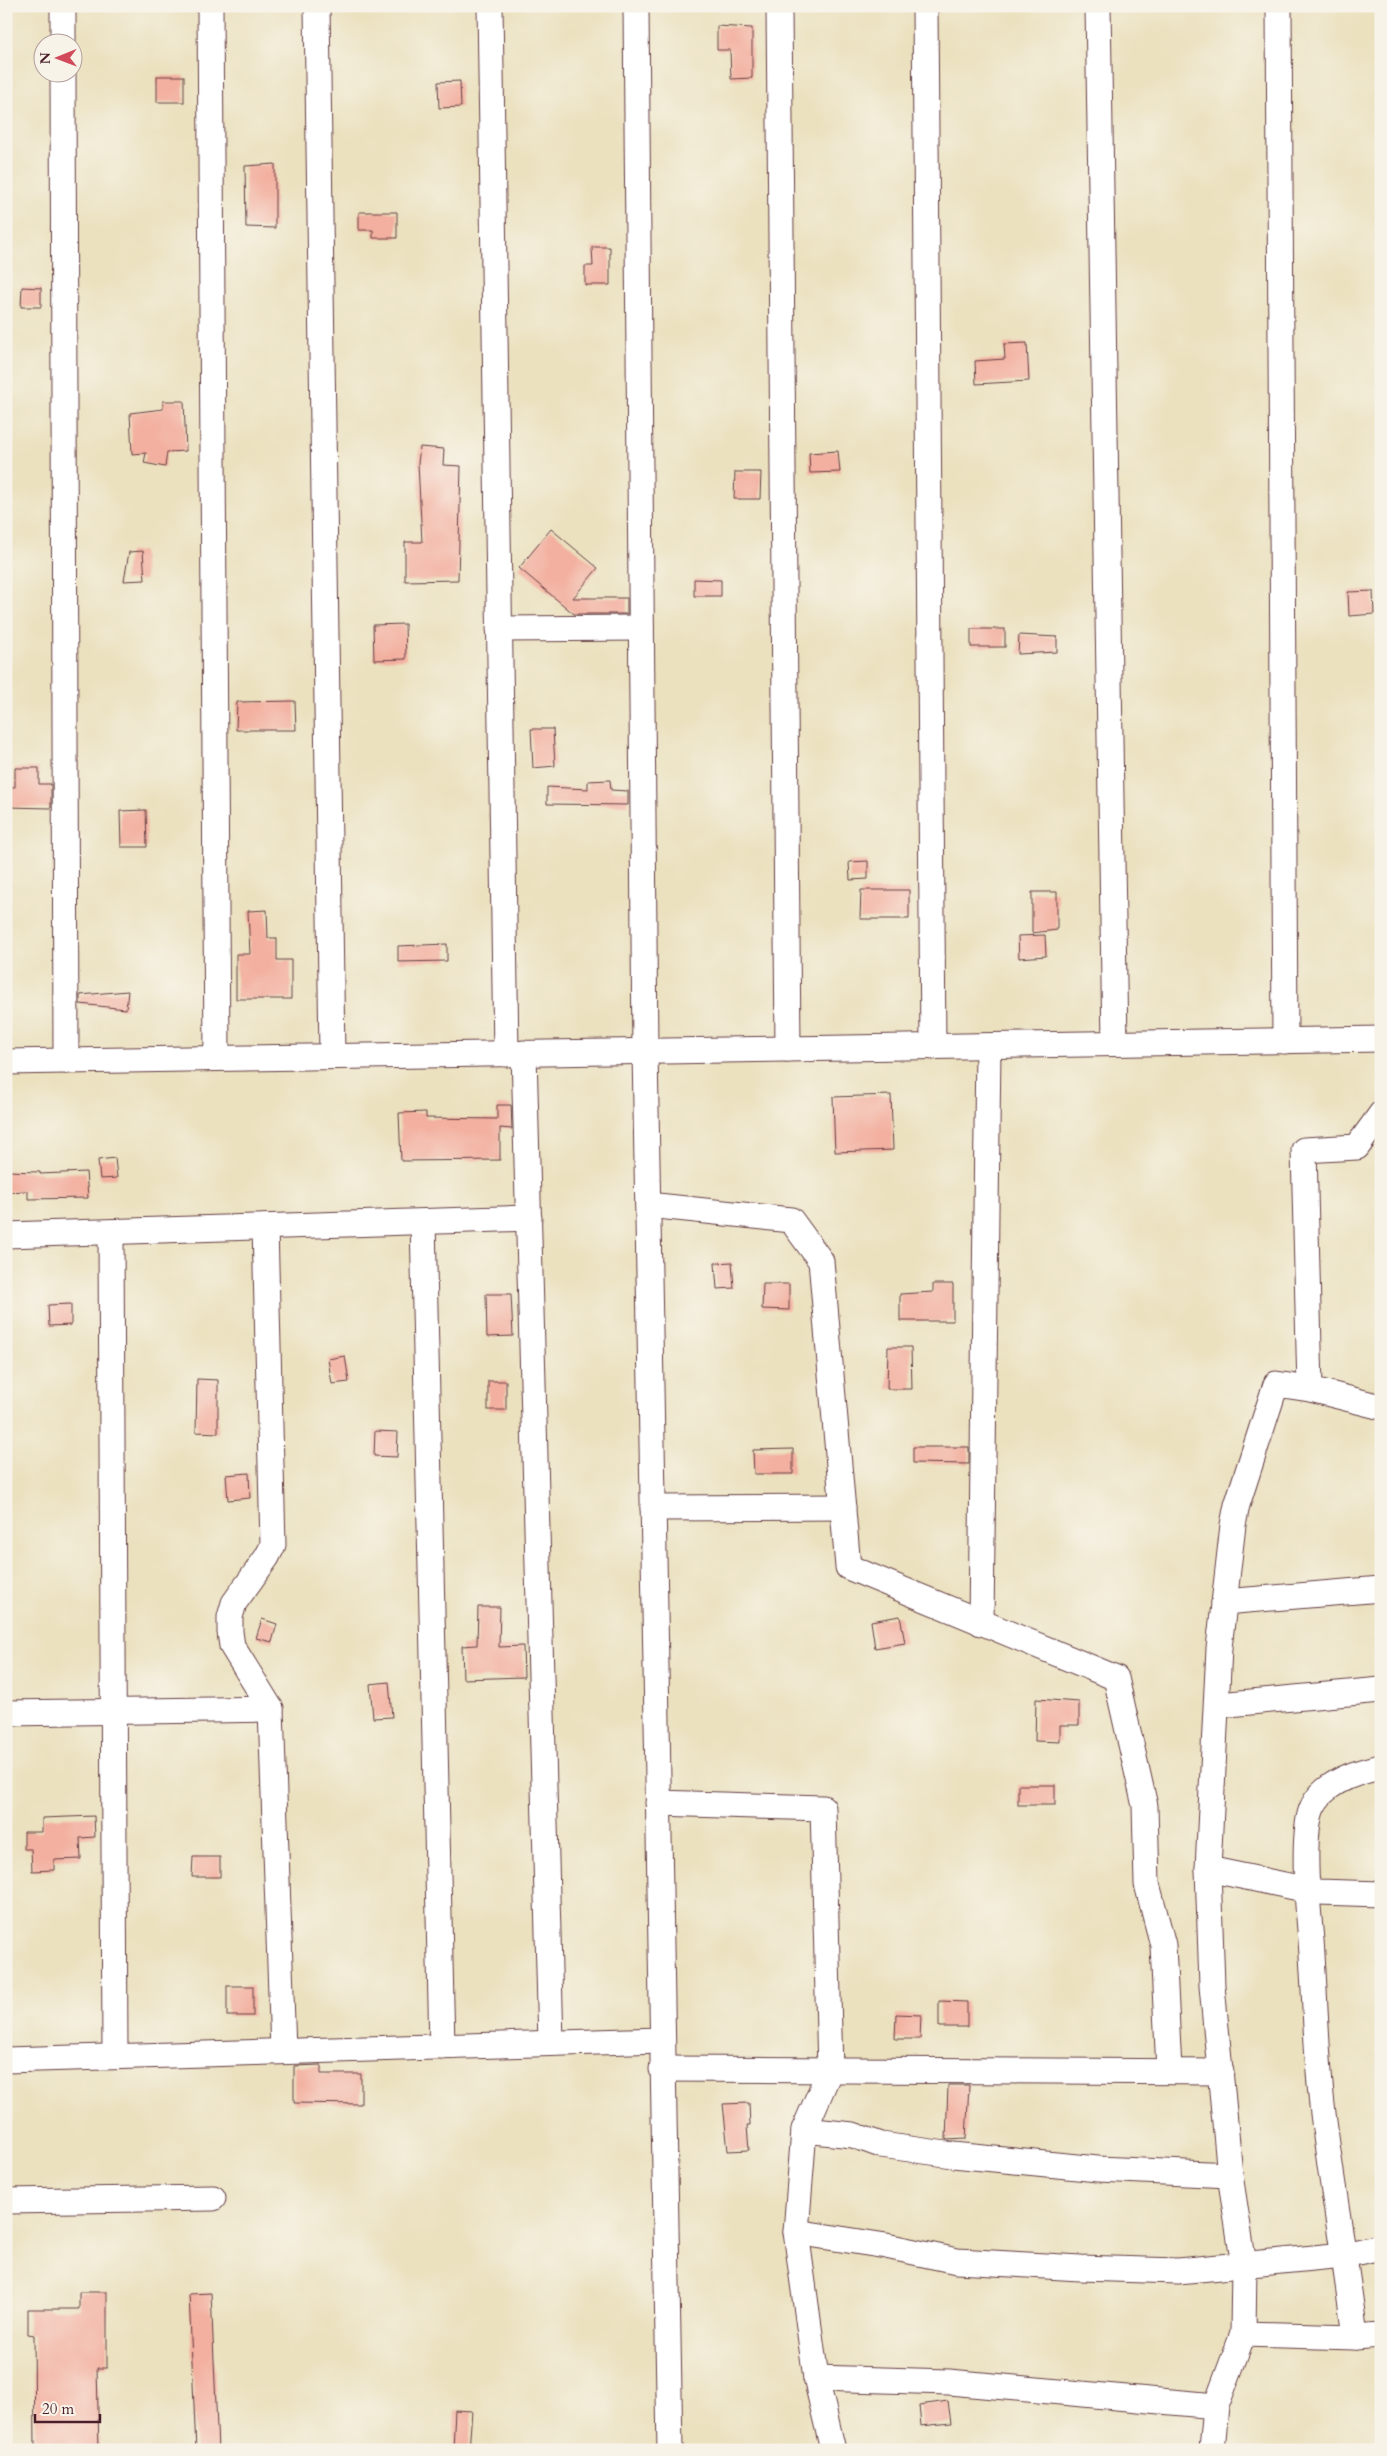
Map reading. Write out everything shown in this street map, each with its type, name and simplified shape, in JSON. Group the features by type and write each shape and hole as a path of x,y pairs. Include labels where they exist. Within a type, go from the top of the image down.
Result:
{"street":[{"path":"63,6 63,32"},
{"path":"210,6 217,1058"},
{"path":"317,6 332,1056"},
{"path":"490,6 499,629 515,1054 529,1218 551,2043"},
{"path":"636,6 645,1051 670,2450"},
{"path":"778,6 788,1049"},
{"path":"925,6 933,1046"},
{"path":"1098,6 1114,1043"},
{"path":"1279,6 1285,1041"},
{"path":"63,82 66,1061"},
{"path":"499,629 642,628"},
{"path":"6,1062 1114,1043 1380,1041"},
{"path":"981,1622 988,1046"},
{"path":"1310,1389 1304,1150 1369,1148 1381,1114"},
{"path":"648,1205 791,1220 821,1261 848,1567 1116,1678 1145,1806 1147,1884 1163,1944 1169,2071"},
{"path":"6,1235 529,1218"},
{"path":"423,1222 442,2047"},
{"path":"265,1227 273,1545 267,1557 241,1591 230,1617 232,1646 271,1708 283,2052"},
{"path":"111,1232 116,2056"},
{"path":"1212,2450 1216,2406 1243,2334 1244,2265 1230,2175 1212,1986 1208,1870 1218,1705 1219,1648 1237,1505 1276,1384 1310,1389 1381,1407"},
{"path":"653,1508 843,1507"},
{"path":"1224,1602 1381,1588"},
{"path":"1218,1705 1381,1690"},
{"path":"6,1713 271,1708"},
{"path":"1355,2337 1322,2105 1307,1888 1309,1817 1313,1806 1342,1779 1360,1771 1381,1767"},
{"path":"658,1803 823,1808 830,2070 804,2130 796,2232 816,2378 832,2450"},
{"path":"1208,1870 1334,1894 1381,1894"},
{"path":"6,2060 662,2040"},
{"path":"662,2069 1221,2072"},
{"path":"804,2130 853,2134 881,2145 954,2154 1098,2169 1230,2175"},
{"path":"6,2201 213,2198"},
{"path":"796,2232 886,2246 957,2261 1178,2271 1344,2255 1381,2247"},
{"path":"1243,2334 1355,2337 1381,2335"},
{"path":"816,2378 949,2382 1216,2406"}],"building":[{"path":"717,26 752,28 752,78 731,79 730,50 717,50"},
{"path":"157,76 184,76 184,102 157,102"},
{"path":"460,81 461,107 439,108 438,82"},
{"path":"275,164 275,228 246,227 245,166"},
{"path":"359,212 397,212 397,238 373,238 373,230 359,230"},
{"path":"592,247 610,247 610,285 585,285 585,266 593,266"},
{"path":"22,287 41,288 41,307 21,307"},
{"path":"1027,343 1029,381 976,384 975,361 1005,359 1004,344"},
{"path":"163,401 184,401 186,451 167,452 165,467 144,463 146,453 132,454 130,413 163,409"},
{"path":"420,447 444,449 443,465 461,466 458,580 405,581 405,542 422,542 418,463"},
{"path":"838,451 840,472 810,473 809,453"},
{"path":"735,472 761,472 760,499 734,499"},
{"path":"551,529 598,568 573,598 627,598 627,614 574,614 519,568"},
{"path":"143,551 145,580 124,581 129,552"},
{"path":"694,579 721,580 721,596 694,596"},
{"path":"1373,591 1374,614 1349,616 1348,592"},
{"path":"405,624 406,659 374,660 373,625"},
{"path":"971,629 1005,629 1005,647 971,647"},
{"path":"1019,635 1057,637 1057,652 1018,654"},
{"path":"295,701 296,730 236,730 237,702"},
{"path":"531,729 553,729 555,766 533,768"},
{"path":"15,768 39,768 39,784 51,784 51,808 6,807 6,787 15,787"},
{"path":"610,780 611,790 628,791 628,805 547,804 547,787 588,789 588,781"},
{"path":"146,810 147,847 121,847 120,811"},
{"path":"868,861 868,879 850,880 849,862"},
{"path":"861,890 909,890 909,919 860,919"},
{"path":"1032,892 1057,892 1057,930 1032,933"},
{"path":"267,910 268,938 277,938 277,960 291,960 291,999 236,999 236,954 250,954 248,911"},
{"path":"1045,935 1046,956 1019,958 1018,936"},
{"path":"447,944 447,961 398,962 398,946"},
{"path":"128,991 126,1009 80,1004 80,995"},
{"path":"891,1095 893,1150 835,1152 833,1097"},
{"path":"497,1105 511,1105 512,1129 500,1128 500,1160 401,1161 399,1113 426,1112 426,1118 497,1119"},
{"path":"115,1158 117,1178 100,1179 98,1160"},
{"path":"6,1171 40,1172 40,1174 86,1172 88,1198 28,1199 28,1191 6,1192"},
{"path":"732,1262 734,1288 717,1289 715,1263"},
{"path":"763,1284 789,1284 789,1310 762,1309"},
{"path":"933,1284 953,1284 953,1321 900,1321 900,1294 933,1292"},
{"path":"486,1294 511,1294 513,1336 487,1337"},
{"path":"71,1304 71,1325 49,1326 48,1305"},
{"path":"888,1347 911,1347 912,1389 887,1389"},
{"path":"345,1356 349,1382 332,1384 328,1359"},
{"path":"197,1379 218,1380 218,1433 196,1432"},
{"path":"488,1381 506,1381 506,1410 488,1410"},
{"path":"375,1431 398,1432 397,1457 374,1456"},
{"path":"913,1447 969,1447 969,1464 913,1463"},
{"path":"793,1449 793,1474 754,1474 753,1450"},
{"path":"249,1473 250,1498 228,1500 226,1475"},
{"path":"478,1607 500,1607 499,1647 523,1646 524,1677 463,1679 462,1646 477,1645"},
{"path":"900,1616 905,1643 875,1648 871,1621"},
{"path":"262,1619 277,1624 272,1642 256,1638"},
{"path":"389,1682 392,1717 373,1718 370,1684"},
{"path":"1036,1699 1079,1702 1079,1725 1060,1725 1060,1742 1035,1741"},
{"path":"1018,1785 1055,1785 1055,1805 1018,1805"},
{"path":"94,1816 95,1837 80,1838 81,1859 54,1860 54,1870 32,1871 31,1849 24,1849 24,1832 42,1832 42,1818"},
{"path":"193,1857 220,1857 220,1877 192,1877"},
{"path":"227,1986 253,1986 253,2016 227,2016"},
{"path":"939,2001 967,2002 967,2027 939,2027"},
{"path":"896,2014 921,2015 920,2039 895,2039"},
{"path":"321,2065 321,2074 361,2074 361,2104 294,2103 294,2066"},
{"path":"948,2085 969,2085 966,2139 946,2140"},
{"path":"749,2103 750,2126 747,2126 749,2150 728,2151 723,2104"},
{"path":"79,2292 107,2292 107,2368 97,2368 99,2450 35,2450 34,2335 28,2334 28,2309 79,2309"},
{"path":"211,2293 218,2450 196,2450 189,2294"},
{"path":"948,2401 951,2423 921,2426 919,2405"},
{"path":"455,2410 472,2411 469,2450 453,2450"}]}
